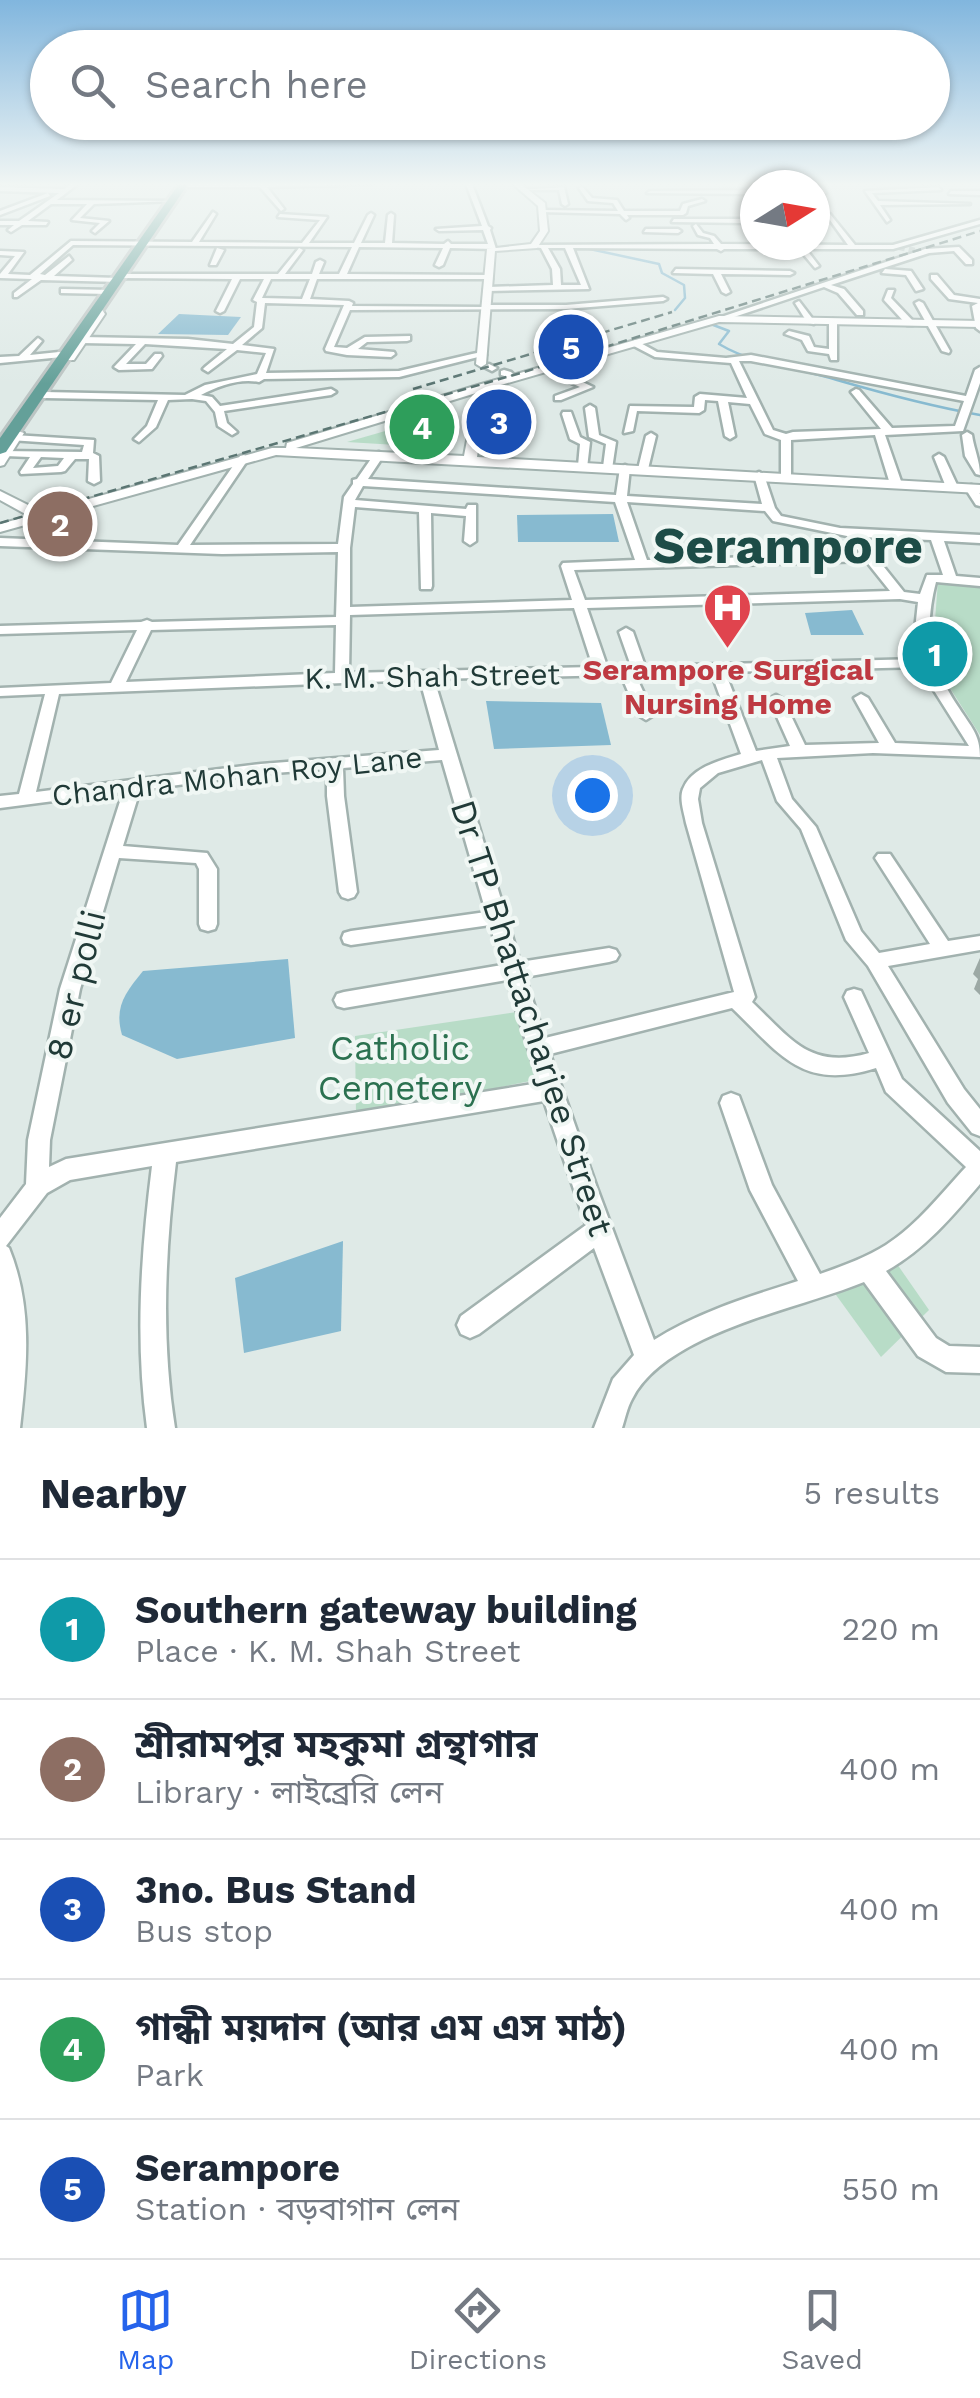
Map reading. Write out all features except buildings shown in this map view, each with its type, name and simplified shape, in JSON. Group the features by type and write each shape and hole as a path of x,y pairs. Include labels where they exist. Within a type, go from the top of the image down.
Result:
{"main road":[{"path":"4,444 139,251"}],"street":[{"path":"41,276 63,251"},
{"path":"213,263 220,251"},
{"path":"302,251 274,276 257,299 349,306 488,308 664,299"},
{"path":"342,277 356,251"},
{"path":"400,277 409,251"},
{"path":"439,265 448,251"},
{"path":"190,396 205,387 260,379 400,374 485,363 492,251"},
{"path":"542,251 556,269 556,288"},
{"path":"488,289 587,286 570,251"},
{"path":"633,251 754,262 762,282"},
{"path":"667,256 675,251"},
{"path":"0,528 276,450 511,375 635,343 920,252 936,251"},
{"path":"958,251 969,262"},
{"path":"0,253 21,254 1,276"},
{"path":"17,296 69,258"},
{"path":"809,260 814,266"},
{"path":"304,301 320,262"},
{"path":"67,278 87,265"},
{"path":"876,269 905,272 916,286 936,280 953,297 980,303"},
{"path":"676,270 790,273"},
{"path":"716,272 726,292"},
{"path":"1,276 488,277"},
{"path":"220,310 237,276"},
{"path":"362,277 328,348 391,354"},
{"path":"824,285 840,290 860,313"},
{"path":"638,287 643,301"},
{"path":"64,291 110,292"},
{"path":"891,292 887,298 910,323"},
{"path":"208,369 258,328 261,301"},
{"path":"919,302 946,352"},
{"path":"799,303 811,322"},
{"path":"719,318 980,325 976,306 980,303"},
{"path":"4,444 44,395 100,314 98,307"},
{"path":"4,444 60,355 98,307"},
{"path":"829,374 834,352 833,322"},
{"path":"789,334 806,338 813,350 834,352"},
{"path":"346,352 366,340 407,338"},
{"path":"82,340 271,351 260,379"},
{"path":"20,360 38,341"},
{"path":"143,341 119,366 149,367 158,356"},
{"path":"635,343 658,355 750,358 829,374 855,374 969,400"},
{"path":"0,360 60,355"},
{"path":"220,358 267,360"},
{"path":"730,359 738,366 769,432 786,438 963,432 980,443"},
{"path":"110,395 134,368"},
{"path":"548,368 588,386 558,398"},
{"path":"980,370 963,432 980,472"},
{"path":"294,376 295,397"},
{"path":"470,542 473,460 482,387"},
{"path":"218,409 332,392"},
{"path":"856,392 884,433 896,484"},
{"path":"44,395 208,398 218,409 222,424 232,432"},
{"path":"628,431 632,408 696,410 699,397 755,402"},
{"path":"139,439 151,427 164,398"},
{"path":"722,398 730,436"},
{"path":"590,408 594,437 611,441 608,467"},
{"path":"567,414 575,439 585,442 584,466"},
{"path":"643,469 650,436"},
{"path":"786,438 786,477"},
{"path":"4,444 90,442 87,455"},
{"path":"4,444 38,454 97,458 94,481"},
{"path":"276,450 952,487 976,489 980,503"},
{"path":"38,454 26,472 61,469 72,455"},
{"path":"342,678 344,548 350,503 357,482 379,455"},
{"path":"938,457 952,487"},
{"path":"181,549 244,458"},
{"path":"626,468 622,508 640,562"},
{"path":"759,475 775,518 851,533 980,539"},
{"path":"357,482 769,508"},
{"path":"0,495 41,517"},
{"path":"350,503 472,513"},
{"path":"425,509 426,586"},
{"path":"851,533 900,595"},
{"path":"936,536 951,579"},
{"path":"0,542 181,549 344,548"},
{"path":"602,672 567,566 868,557"},
{"path":"980,582 931,578 925,599 924,663 980,751"},
{"path":"0,630 579,604 900,595 925,599"},
{"path":"116,687 147,624"},
{"path":"626,632 646,715"},
{"name":"K. M. Shah Street","path":"0,692 342,678 924,663"},
{"path":"716,668 784,801 813,838 852,935 875,961 956,1096 980,1126"},
{"name":"Dr TP Bhattacharjee Street","path":"426,677 538,1048 599,1230 647,1356"},
{"name":"Chandra Mohan Roy Lane","path":"26,798 53,690"},
{"path":"861,698 890,748"},
{"path":"776,699 800,751"},
{"path":"538,1048 738,1002 745,997 694,822 690,793 696,780 758,755 890,748 980,751"},
{"name":"Chandra Mohan Roy Lane","path":"0,802 335,763 448,754"},
{"path":"335,763 333,802 344,844 348,892"},
{"name":"8 er polli","path":"38,1188 40,1140 70,988 133,785"},
{"path":"112,852 201,857 208,868 208,924"},
{"path":"884,858 942,949"},
{"path":"351,938 496,917"},
{"path":"875,961 980,943"},
{"path":"344,1000 609,956"},
{"path":"608,1428 624,1381 647,1356 730,1317 868,1267 917,1235 980,1167 902,1095 880,1058 854,997"},
{"path":"738,1002 769,1033 815,1064 838,1068 880,1058"},
{"path":"0,1237 38,1188 66,1170 552,1090"},
{"path":"732,1103 758,1180 814,1288"},
{"path":"161,1428 150,1347 154,1242 164,1156"},
{"path":"470,1325 599,1230"},
{"path":"0,1256 9,1286 15,1346 6,1428"},
{"path":"868,1267 936,1354 980,1360"}],"green space":[{"path":"448,413 446,448 347,442"},
{"path":"938,581 980,584 980,735 932,660"},
{"name":"Catholic Cemetery","path":"517,1012 540,1079 356,1117 355,1036"},
{"path":"897,1264 929,1310 881,1357 831,1288"}],"water":[{"path":"179,314 241,317 228,335 158,334"},
{"path":"613,514 619,542 518,542 517,515"},
{"path":"852,610 864,635 811,635 805,613"},
{"path":"486,701 601,703 611,745 494,749"},
{"path":"288,959 295,1038 177,1059 122,1035 119,1016 123,1001 143,971"},
{"path":"343,1241 341,1331 244,1353 235,1278"}],"waterway":[{"path":"597,251 659,264 662,273 684,285 685,298 675,310"},
{"path":"708,323 729,331 719,344 747,357 980,415"}],"railway":[{"path":"0,523 524,372 916,251"},
{"path":"413,389 672,312"}],"place":[{"name":"Serampore","path":"571,347"},
{"name":"3no. Bus Stand","path":"499,422"},
{"name":"গান্ধী ময়দান (আর এম এস মাঠ)","path":"422,427"},
{"name":"শ্রীরামপুর মহকুমা গ্ৰন্থাগার","path":"60,524"},
{"name":"Serampore Surgical Nursing Home","path":"728,650"},
{"name":"Southern gateway building","path":"935,654"}],"district":[{"name":"Serampore","path":"788,545"}]}
